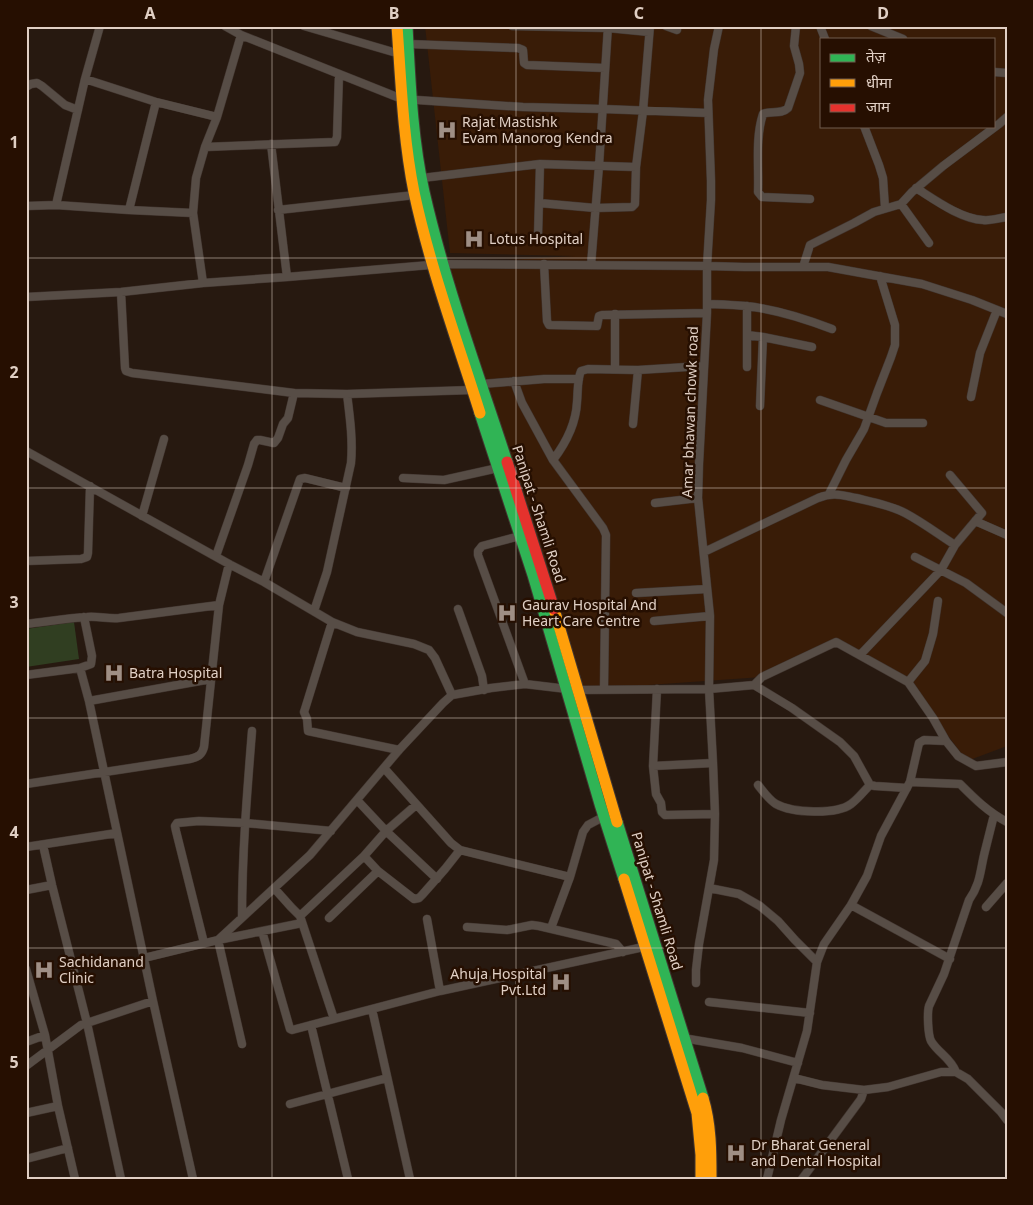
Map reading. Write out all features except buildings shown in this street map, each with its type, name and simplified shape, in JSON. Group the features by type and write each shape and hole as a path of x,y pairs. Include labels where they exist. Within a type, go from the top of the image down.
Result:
{"highway":[{"name":"Panipat - Shamli Road","path":"397,26 406,51"},
{"name":"Panipat - Shamli Road","path":"407,26 407,100 404,127 415,195 477,387 543,573 605,816 680,1039 707,1110 711,1153 711,1179"},
{"name":"Panipat - Shamli Road","path":"407,100 437,264"},
{"name":"Panipat - Shamli Road","path":"477,387 498,468 614,812 650,946"},
{"name":"Panipat - Shamli Road","path":"680,1039 697,1113 701,1179"}],"street":[{"path":"56,205 85,80 100,26"},
{"path":"225,26 241,35 407,100 523,107 708,113"},
{"path":"304,26 406,51 518,48 523,50 524,63 527,65 605,68"},
{"path":"512,26 650,29 636,167 634,206 596,208 539,203"},
{"path":"666,26 677,30"},
{"name":"Amar bhawan chowk road","path":"696,983 699,944 714,860 715,814 709,689 710,616 698,498 711,180 708,113 710,78 719,26"},
{"path":"796,26 794,46 800,73 788,108 783,112 766,112 763,114 759,141 758,192 762,197 810,198"},
{"path":"820,26 824,38"},
{"path":"871,26 901,38"},
{"path":"590,265 596,208 608,27"},
{"path":"203,283 193,213 196,178 205,147 217,117 241,35"},
{"path":"205,147 336,141 339,74"},
{"path":"85,80 156,102 217,117"},
{"path":"26,87 37,83 65,105 78,110"},
{"path":"129,210 156,102"},
{"path":"865,128 883,178 885,208"},
{"path":"803,267 810,245 874,212 902,204 916,188 994,128"},
{"path":"271,144 287,277"},
{"path":"422,178 540,164 636,167"},
{"path":"538,236 540,164"},
{"path":"916,188 965,216 984,220 1007,217"},
{"path":"278,210 415,195"},
{"path":"902,204 929,243"},
{"path":"26,206 56,205 193,213"},
{"path":"26,297 121,292 203,283 437,264 828,267 922,284 972,300 1007,314"},
{"path":"544,264 547,321 549,325 596,326 598,325 600,315 707,313"},
{"path":"829,494 864,429 895,345 895,325 880,276"},
{"path":"121,292 125,368 129,372 294,394 347,394 477,387 514,381 579,379"},
{"path":"707,304 747,306 813,322 832,329"},
{"path":"747,306 747,367"},
{"path":"971,397 980,354 997,310"},
{"path":"615,314 615,369"},
{"path":"747,335 812,347"},
{"path":"760,406 764,337"},
{"path":"553,460 569,435 577,404 580,373 584,370 638,370 703,366"},
{"path":"633,424 638,370"},
{"path":"514,381 522,403 553,460 603,528 606,535 604,690"},
{"path":"216,556 254,444 257,440 274,443 277,440 282,426 288,418 294,394"},
{"path":"314,610 327,572 346,488 352,448 347,394"},
{"path":"820,400 886,423 923,423"},
{"path":"142,516 164,439"},
{"path":"26,451 264,582 332,622 357,632 414,644 429,650 435,658 452,695"},
{"path":"403,478 444,480 498,468"},
{"path":"860,655 940,570 955,545 982,513 950,475"},
{"path":"264,582 300,479 305,478 346,488"},
{"path":"26,561 81,559 88,556 90,486"},
{"path":"704,552 829,494 861,500 905,513 955,545"},
{"path":"655,504 698,498"},
{"path":"975,521 1007,535"},
{"path":"520,536 482,546 478,551 478,555 525,684"},
{"path":"915,557 966,583 1007,613"},
{"path":"26,784 104,773 199,756 204,747 219,605 229,564"},
{"path":"636,593 707,589"},
{"path":"908,682 925,661 934,634 938,601"},
{"path":"26,624 100,616 109,619 219,605"},
{"path":"458,609 482,676 484,690"},
{"path":"654,621 710,616"},
{"path":"26,675 80,668 91,664 92,656 84,617"},
{"path":"332,622 304,712 308,719 308,731 399,750"},
{"path":"754,685 762,677 836,642 908,682 933,718 946,741 958,756 976,766 1007,762"},
{"path":"80,668 89,701 193,1179"},
{"path":"89,701 211,679"},
{"path":"218,940 310,854 399,750 452,695 525,684 604,690 709,689 754,685 792,708 840,742 854,756 870,785"},
{"path":"657,689 654,766 656,794 661,802 662,812 664,814 715,814"},
{"path":"242,917 245,823 252,731"},
{"path":"767,1179 771,1158 807,1031 817,962 824,944 867,876 881,836 908,785 919,743 924,740 946,741"},
{"path":"654,766 713,762"},
{"path":"384,768 451,843 460,850 570,877"},
{"path":"870,785 960,784 976,801 1007,822"},
{"path":"758,785 778,805 793,810 820,812 850,805 870,785"},
{"path":"357,800 436,879"},
{"path":"144,958 262,931 301,919 364,856 386,831 416,805"},
{"path":"956,1072 953,1064 932,1042 928,1014 929,1006 950,959 969,900 979,882 994,815"},
{"path":"551,928 586,828 605,816"},
{"path":"204,943 176,831 176,824 178,822 245,823 331,831"},
{"path":"26,847 117,833"},
{"path":"44,845 52,885 87,1022 121,1179"},
{"path":"364,856 378,871 413,899 419,898 460,850"},
{"path":"329,918 378,871"},
{"path":"986,907 1007,882"},
{"path":"26,890 52,885"},
{"path":"274,888 301,919 334,1019"},
{"path":"709,888 739,894 760,906 778,921 790,936 817,962"},
{"path":"851,904 950,959"},
{"path":"427,919 440,991"},
{"path":"466,927 507,930 532,925 551,928 616,944 623,952"},
{"path":"262,931 290,1029 294,1030 440,991 650,946"},
{"path":"218,940 242,1044"},
{"path":"26,969 45,1036 58,1106 75,1179"},
{"path":"26,1001 35,998"},
{"path":"26,1066 48,1051 74,1029 87,1022 153,1001"},
{"path":"709,1002 810,1013"},
{"path":"372,1009 410,1179"},
{"path":"311,1025 348,1179"},
{"path":"26,1042 45,1036"},
{"path":"680,1039 742,1048 798,1063"},
{"path":"794,1078 822,1085 864,1090 888,1087 941,1072 956,1072 968,1079 1007,1120"},
{"path":"290,1104 387,1078"},
{"path":"802,1179 862,1099 864,1090"},
{"path":"26,1113 58,1106"},
{"path":"26,1159 68,1148"}],"shaded area":[{"path":"425,26 1007,26 1007,746 967,761 908,682 836,642 762,677 577,690 442,264 575,256 450,253"}],"green space":[{"path":"74,622 79,659 26,667 26,629"}],"traffic: fast":[{"path":"407,26 414,131 424,192 452,294 507,462"},
{"path":"480,413 533,575 624,879"},
{"path":"617,822 703,1098"}],"traffic: slow":[{"path":"397,26 405,130 410,171 420,220 480,413"},
{"path":"554,609 617,822"},
{"path":"624,879 697,1113 701,1179"},
{"path":"703,1098 711,1148 711,1179"}],"traffic: jam":[{"path":"507,462 554,609"}],"place":[{"name":"Rajat Mastishk Evam Manorog Kendra","path":"447,130"},
{"name":"Lotus Hospital","path":"474,239"},
{"name":"Gaurav Hospital And Heart Care Centre","path":"507,613"},
{"name":"Batra Hospital","path":"114,673"},
{"name":"Sachidanand Clinic","path":"44,970"},
{"name":"Ahuja Hospital Pvt.Ltd","path":"561,982"},
{"name":"Dr Bharat General and Dental Hospital","path":"736,1153"}]}
